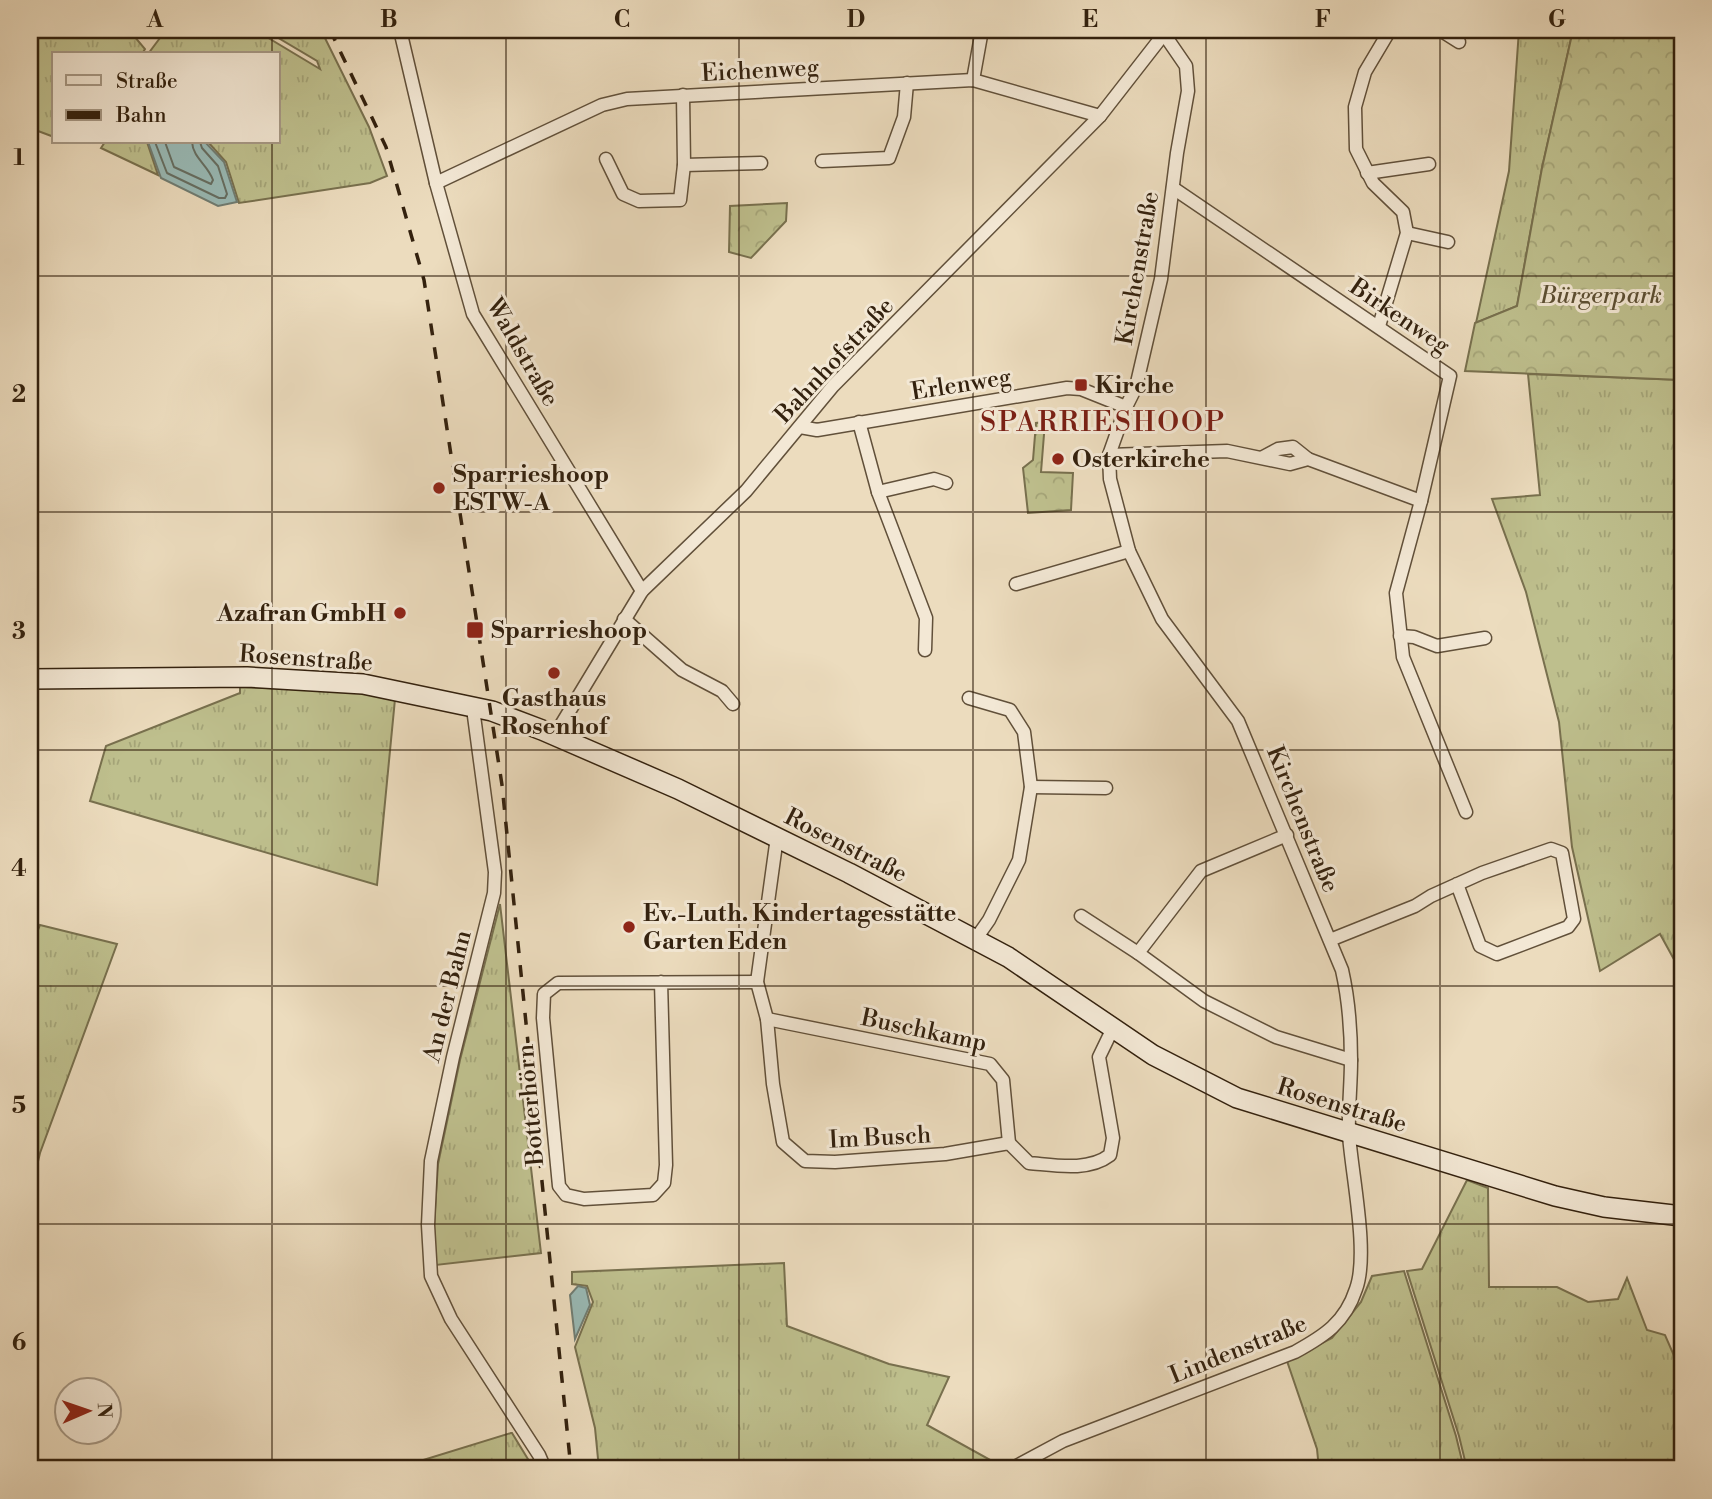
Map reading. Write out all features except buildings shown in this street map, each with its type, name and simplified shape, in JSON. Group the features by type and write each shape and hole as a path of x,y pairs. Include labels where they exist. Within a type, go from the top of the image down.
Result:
{"main road":[{"name":"Rosenstraße","path":"30,679 247,677 363,684 475,706 555,735 678,789 777,837 1008,957 1153,1055 1237,1098 1555,1196 1604,1207 1682,1216"}],"street":[{"name":"Waldstraße","path":"400,30 436,183 473,314 642,591"},
{"path":"973,80 982,30"},
{"path":"1380,326 1407,233 1404,212 1374,183 1356,149 1355,107 1365,72 1390,30"},
{"path":"1440,30 1459,41"},
{"name":"Bahnhofstraße","path":"555,735 642,591 747,491 833,387 1100,116 1165,32"},
{"name":"Kirchenstraße","path":"1165,32 1186,65 1188,91 1161,279 1136,387 1109,455 1110,479 1129,551 1162,619 1238,720 1342,971 1349,1002 1349,1133"},
{"name":"Eichenweg","path":"436,183 602,105 627,99 973,80 1100,116"},
{"path":"822,160 889,158 904,117 906,83"},
{"path":"606,159 623,194 639,201 680,200 684,165 683,95"},
{"path":"684,165 761,163"},
{"path":"1367,173 1429,164"},
{"name":"Birkenweg","path":"1173,188 1450,376 1396,593 1403,657 1466,812"},
{"path":"1407,233 1448,242"},
{"name":"Erlenweg","path":"800,426 817,430 1067,388 1081,389 1126,407"},
{"path":"859,422 878,492 926,618 925,650"},
{"path":"1109,455 1227,451 1290,464 1308,459 1421,501"},
{"path":"878,492 934,479 946,483"},
{"path":"1016,584 1129,551"},
{"path":"624,619 682,670 722,691 733,704"},
{"path":"1400,636 1414,637 1437,646 1485,638"},
{"path":"969,698 1010,710 1024,732 1031,788 1019,860 989,920 975,940"},
{"name":"An der Bahn","path":"475,706 474,716 495,872 494,893 453,1057 431,1161 428,1225 431,1276 452,1319 539,1455 545,1469"},
{"path":"1031,788 1106,788"},
{"path":"1139,953 1201,871 1287,835"},
{"name":"Im Busch","path":"777,837 757,982 767,1019 783,1142 804,1161 835,1163 945,1154 1009,1143"},
{"path":"1330,940 1415,906 1457,884 1551,849 1562,853 1574,919 1568,927 1497,954 1480,946 1457,884"},
{"path":"1081,916 1139,953 1204,1001 1276,1037 1351,1060"},
{"name":"Botterhörn","path":"661,982 666,1165 664,1183 653,1195 584,1199 566,1195 559,1186 543,1018 544,994 558,983 661,982 757,982"},
{"name":"Buschkamp","path":"767,1019 990,1064 1003,1080 1009,1143"},
{"path":"1009,1143 1029,1163 1070,1167 1105,1159 1110,1155 1113,1138 1099,1057 1112,1028"},
{"name":"Lindenstraße","path":"1010,1469 1063,1441 1295,1352 1324,1336 1344,1315 1353,1297 1357,1288 1361,1258 1349,1133"}],"green space":[{"path":"30,30 129,30 145,49 143,52 52,52 52,136 30,128"},
{"path":"166,30 255,30 320,69 317,61 265,30 321,30 369,127 387,176 370,183 239,203 226,162 210,144 280,144 280,52 150,52"},
{"path":"1519,30 1573,30 1542,168 1517,306 1476,323 1509,171"},
{"name":"Bürgerpark","path":"1573,30 1682,30 1682,380 1465,371 1475,323 1517,306 1542,168"},
{"path":"104,144 148,144 158,175 101,148"},
{"path":"787,203 786,221 751,258 729,252 730,206"},
{"path":"1528,374 1682,380 1682,974 1660,934 1600,971 1572,847 1559,722 1526,592 1492,499 1540,495"},
{"path":"1045,422 1041,472 1073,473 1071,510 1028,513 1023,468 1033,460 1036,423"},
{"path":"240,687 360,692 395,699 377,885 90,801 106,746 240,693"},
{"path":"500,904 541,1253 436,1265 434,1226 438,1164 460,1060"},
{"path":"40,925 117,944 40,1153 30,1195 30,950"},
{"path":"1467,1180 1488,1188 1489,1287 1557,1287 1588,1302 1618,1299 1627,1278 1647,1330 1665,1335 1682,1374 1682,1469 1467,1469 1407,1271 1422,1269"},
{"path":"784,1263 787,1326 889,1364 949,1377 927,1425 1003,1467 599,1469 595,1428 575,1347 593,1302 587,1286 572,1284 572,1272"},
{"path":"1404,1271 1464,1469 1319,1469 1317,1449 1287,1361 1332,1338 1361,1302 1372,1276"},
{"path":"511,1433 534,1469 394,1469"}],"water":[{"path":"149,144 207,144 224,162 237,202 218,206 161,178"},
{"path":"578,1286 586,1288 590,1305 575,1339 570,1295"}],"railway":[{"path":"330,30 386,147 424,280 502,785 571,1469"}],"place":[{"name":"Kirche","path":"1081,385"},
{"name":"Osterkirche","path":"1058,459"},
{"name":"Sparrieshoop ESTW-A","path":"439,488"},
{"name":"Azafran GmbH","path":"400,613"},
{"name":"Sparrieshoop","path":"475,630"},
{"name":"Gasthaus Rosenhof","path":"554,673"},
{"name":"Ev.-Luth. Kindertagesstätte Garten Eden","path":"629,927"}],"district":[{"name":"SPARRIESHOOP","path":"1103,421"}]}
